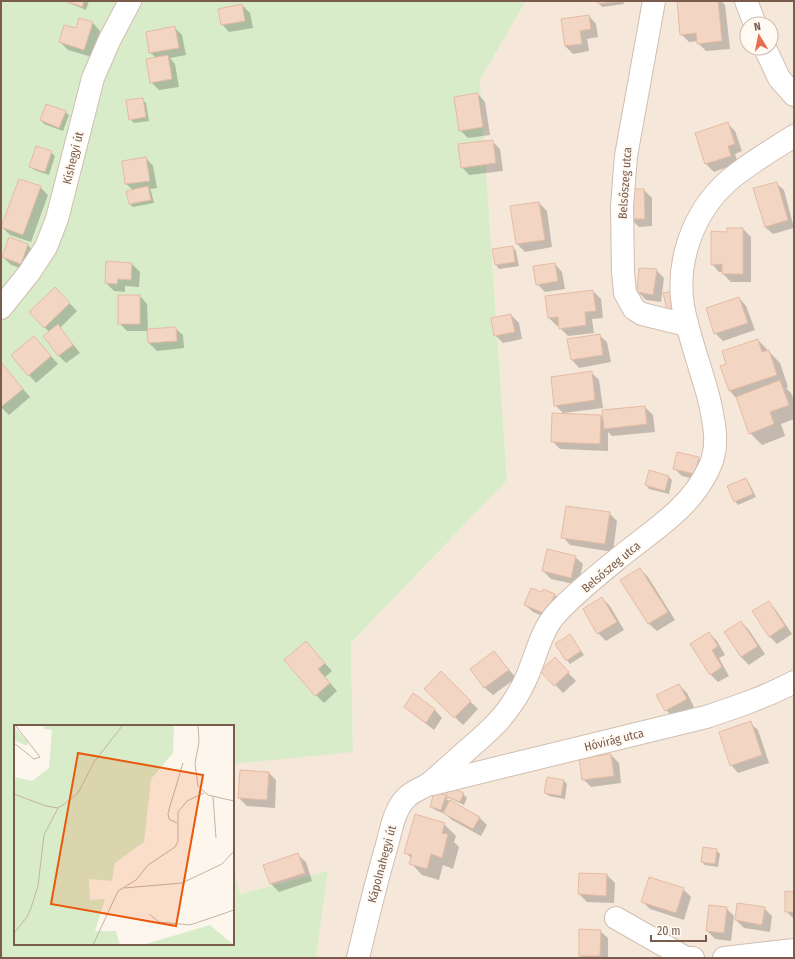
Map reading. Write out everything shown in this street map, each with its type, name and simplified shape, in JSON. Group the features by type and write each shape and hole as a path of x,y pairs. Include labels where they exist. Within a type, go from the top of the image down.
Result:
{"street":[{"name":"Kishegyi út","path":"1,308 29,273 46,247 58,219 93,78 109,41 130,1"},
{"name":"Belsőszeg utca","path":"654,1 626,156 622,206 623,272 625,293 634,309 642,314 687,325"},
{"path":"746,1 752,16"},
{"path":"769,56 779,78 794,95"},
{"name":"Belsőszeg utca","path":"429,784 482,737 500,719 510,706 520,692 528,675 544,632 556,614 620,557 664,524 693,495 704,478 711,465 715,451 716,433 706,386 687,325 681,288 681,272 684,255 692,233 711,199 726,183 748,165 794,136"},
{"name":"Hóvirág utca","path":"429,784 706,717 746,704 782,689 794,682"},
{"name":"Kápolnahegyi út","path":"358,958 379,870 398,811 406,797 429,784"},
{"path":"616,918 686,958 693,958"},
{"path":"724,958 794,950"}],"shaded area":[{"path":"526,1 794,1 794,958 316,958 328,871 240,894 234,871 234,764 353,751 351,643 507,480 480,80"}],"green space":[{"path":"1,1 526,1 480,80 507,480 351,643 353,752 234,764 234,725 14,725 14,945 234,945 234,871 240,894 328,871 316,958 1,958"}],"building":[{"path":"65,1 84,1 82,7"},
{"path":"597,1 621,1 598,4"},
{"path":"677,1 718,1 722,41 697,44 696,33 680,35"},
{"path":"242,4 245,21 221,25 218,9"},
{"path":"589,15 591,29 580,31 582,44 565,46 561,19"},
{"path":"79,18 93,22 84,50 59,42 64,25 76,28"},
{"path":"175,26 179,48 149,53 146,32"},
{"path":"168,55 172,79 150,83 146,59"},
{"path":"478,93 483,127 459,131 454,97"},
{"path":"143,98 146,117 129,120 126,100"},
{"path":"46,104 66,111 59,128 40,120"},
{"path":"728,122 735,144 728,146 731,156 705,164 695,133"},
{"path":"493,140 496,163 461,168 458,144"},
{"path":"36,146 52,151 45,172 29,167"},
{"path":"146,157 150,181 125,184 122,161"},
{"path":"19,179 41,186 23,235 1,227"},
{"path":"777,182 788,220 765,227 753,188"},
{"path":"148,186 151,200 129,204 126,191"},
{"path":"629,189 644,189 645,219 630,219"},
{"path":"539,202 545,240 516,244 510,206"},
{"path":"727,228 743,228 743,274 722,274 722,264 711,265 711,231 727,232"},
{"path":"9,237 28,244 21,264 2,257"},
{"path":"513,246 515,262 495,265 492,249"},
{"path":"106,261 132,263 131,280 118,279 117,284 105,283"},
{"path":"555,263 558,281 536,285 533,266"},
{"path":"639,268 657,269 653,295 637,292"},
{"path":"55,287 70,303 44,328 29,312"},
{"path":"593,290 596,311 585,312 586,325 559,329 558,317 548,318 545,296"},
{"path":"673,291 678,313 668,314 663,293"},
{"path":"118,295 140,295 140,324 118,324"},
{"path":"739,297 748,323 714,334 706,308"},
{"path":"511,314 515,332 494,336 491,318"},
{"path":"58,324 73,345 58,356 43,336"},
{"path":"176,327 177,341 148,343 147,329"},
{"path":"600,334 603,355 571,360 567,339"},
{"path":"34,336 51,356 28,376 11,355"},
{"path":"758,339 762,352 769,350 777,375 729,391 720,366 726,364 722,351"},
{"path":"1,362 23,389 1,407"},
{"path":"592,371 595,400 554,406 551,377"},
{"path":"780,380 789,405 770,412 774,424 749,434 736,397"},
{"path":"645,406 647,424 604,429 602,410"},
{"path":"552,413 601,415 600,444 551,442"},
{"path":"677,452 699,457 695,474 673,469"},
{"path":"649,470 669,476 665,491 645,485"},
{"path":"746,478 753,494 734,502 727,486"},
{"path":"566,506 610,512 605,544 561,538"},
{"path":"547,549 576,556 571,578 542,571"},
{"path":"640,568 668,612 648,624 620,580"},
{"path":"531,588 542,592 543,589 555,594 546,614 524,605"},
{"path":"602,597 617,622 597,634 583,609"},
{"path":"769,601 785,626 769,637 752,611"},
{"path":"741,621 758,646 741,657 724,632"},
{"path":"709,632 718,646 712,650 722,667 710,675 690,644"},
{"path":"570,634 581,651 566,661 555,644"},
{"path":"306,641 325,663 318,669 330,683 315,696 284,660"},
{"path":"494,651 509,670 484,688 470,669"},
{"path":"555,657 569,672 554,686 540,671"},
{"path":"441,671 471,701 454,718 424,689"},
{"path":"679,684 687,699 665,711 656,695"},
{"path":"413,693 435,709 426,723 404,707"},
{"path":"751,721 762,755 730,766 719,732"},
{"path":"611,754 614,776 582,780 579,758"},
{"path":"240,770 269,772 267,800 238,798"},
{"path":"547,777 564,780 561,796 544,793"},
{"path":"450,787 464,793 460,802 446,796"},
{"path":"434,792 446,795 441,810 430,807"},
{"path":"450,800 480,817 473,829 443,813"},
{"path":"415,814 445,823 442,833 448,834 442,858 431,854 427,869 409,864 412,855 404,853"},
{"path":"703,847 717,849 715,864 701,862"},
{"path":"298,853 305,873 270,884 263,865"},
{"path":"579,873 607,874 606,896 578,894"},
{"path":"649,877 684,888 676,913 641,902"},
{"path":"785,891 794,892 794,912 785,912"},
{"path":"737,903 765,907 762,925 735,920"},
{"path":"709,905 727,907 724,933 706,931"},
{"path":"579,929 601,930 600,956 579,956"}]}
